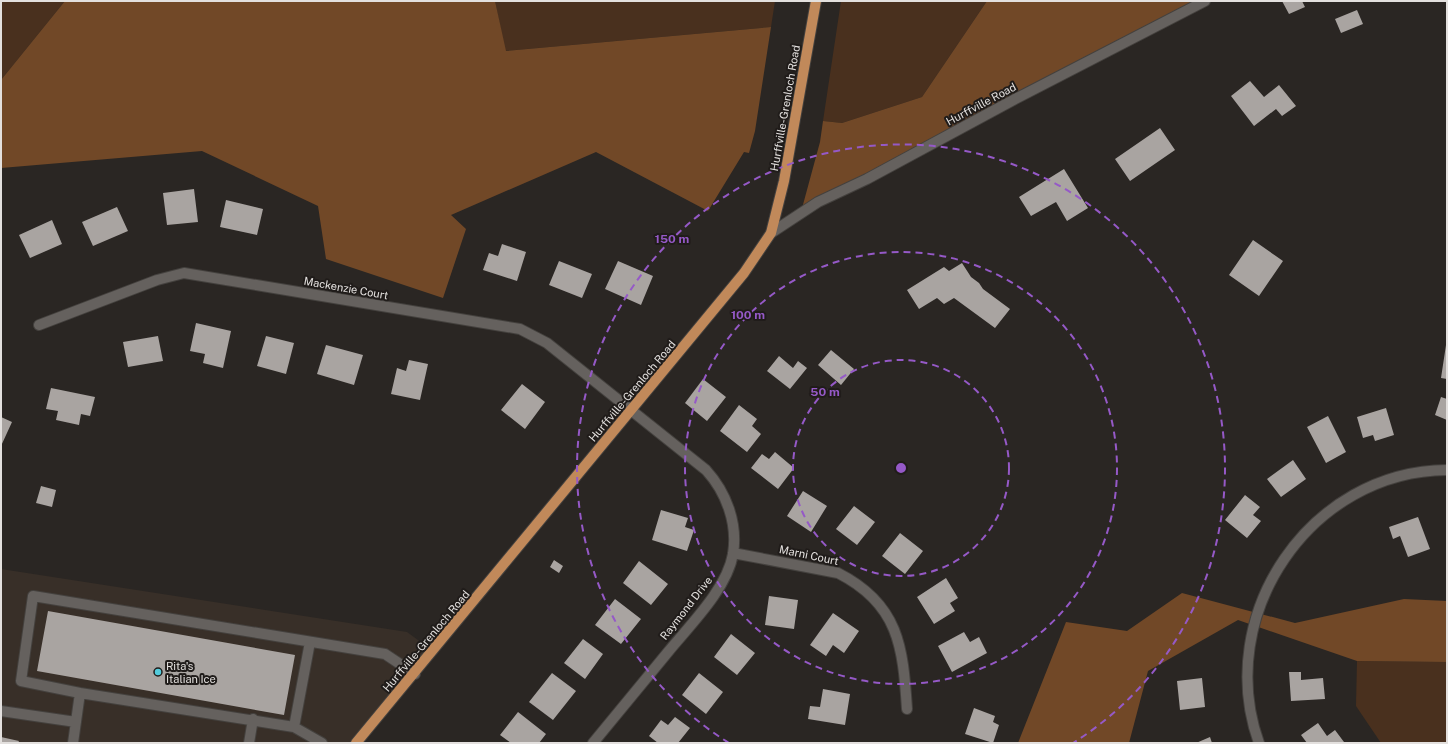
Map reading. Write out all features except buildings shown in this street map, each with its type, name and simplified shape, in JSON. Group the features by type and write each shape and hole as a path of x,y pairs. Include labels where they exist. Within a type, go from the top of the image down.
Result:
{"main road":[{"name":"Hurffville-Grenloch Road","path":"356,743 415,674 744,273 771,233 784,181 816,1"}],"street":[{"name":"Hurffville Road","path":"771,233 818,202 867,179 1017,98 1205,1"},
{"name":"Mackenzie Court","path":"39,325 157,280 184,273 520,329 547,343 631,410"},
{"name":"Raymond Drive","path":"592,743 714,596 729,568 733,553 732,519 726,500 718,483 691,458 631,410"},
{"path":"1259,743 1253,723 1248,692 1250,645 1262,600 1283,561 1308,530 1329,510 1352,495 1377,483 1418,472 1447,470"},
{"name":"Marni Court","path":"733,553 838,573 849,578 870,594 879,604 897,632 905,673 907,708"},
{"path":"322,743 294,727 254,719 80,693 20,681 33,596 385,654 415,674"},
{"path":"294,727 310,642"},
{"path":"73,743 80,693"},
{"path":"1,711 76,722"},
{"path":"249,743 254,719"}],"shaded area":[{"path":"1,1 65,1 1,80"},
{"path":"65,1 495,1 506,51 771,27 755,131 749,153 744,152 708,211 596,152 451,215 466,229 443,298 326,259 318,206 202,151 1,168 1,80"},
{"path":"495,1 775,1 771,27 505,51"},
{"path":"841,1 987,1 922,97 842,123 823,121"},
{"path":"987,1 1211,1 801,212 820,142 823,121 842,123 922,97"},
{"path":"1,569 407,632 433,651 356,743 1,743"},
{"path":"1182,593 1295,623 1404,599 1447,601 1447,662 1357,661 1238,620 1148,671 1129,743 1018,743 1066,622 1127,631"},
{"path":"1357,661 1447,662 1447,743 1381,743 1356,706"}],"place":[{"name":"Rita's Italian Ice","path":"158,672"}]}
